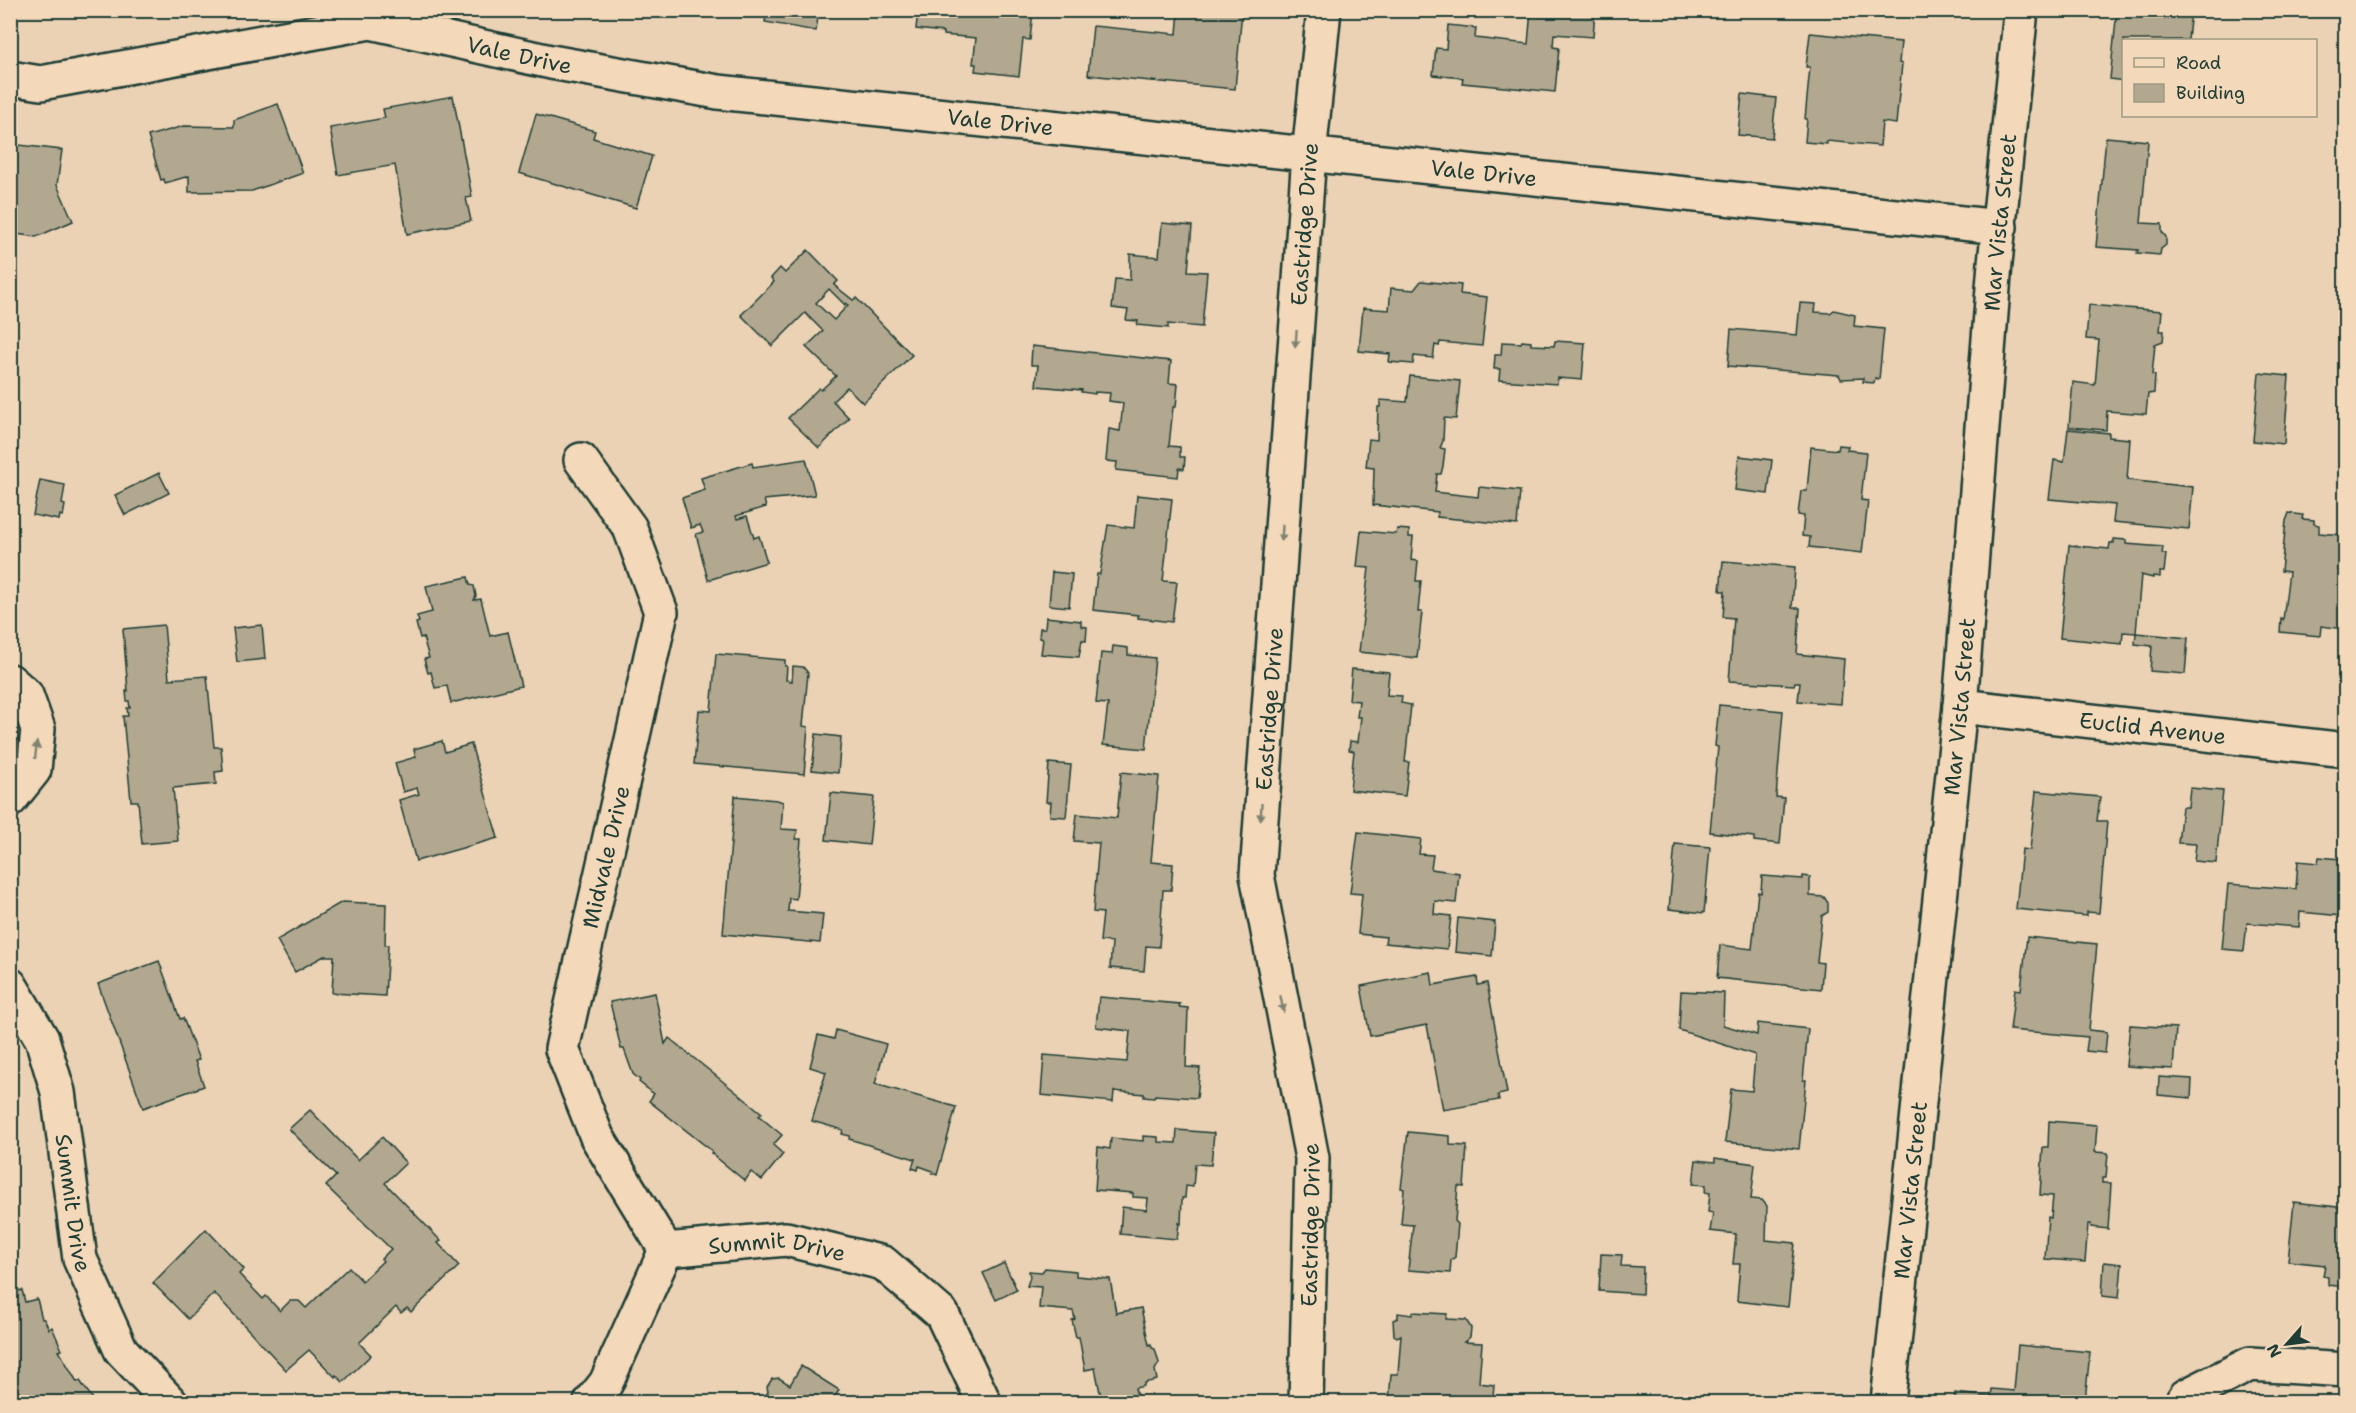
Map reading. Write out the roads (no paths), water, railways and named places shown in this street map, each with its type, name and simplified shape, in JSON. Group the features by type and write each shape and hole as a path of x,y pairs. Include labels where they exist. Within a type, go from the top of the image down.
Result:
{"street":[{"name":"Eastridge Drive","path":"1306,1402 1312,1158 1257,875 1309,155 1324,10"},
{"name":"Mar Vista Street","path":"1888,1402 1960,706 1995,263 2021,10"},
{"name":"Vale Drive","path":"10,78 41,83 370,22 551,62 718,92 2000,227"},
{"name":"Midvale Drive","path":"581,460 630,528 661,612 562,1048 597,1137 666,1250"},
{"path":"10,681 26,695 38,729 34,770 10,800"},
{"name":"Euclid Avenue","path":"1960,706 2346,750"},
{"name":"Summit Drive","path":"10,985 42,1038 58,1092 80,1259 121,1350 170,1402"},
{"name":"Summit Drive","path":"666,1250 786,1239 883,1263 942,1314 984,1402"},
{"path":"591,1402 606,1383 666,1250"},
{"path":"2184,1399 2250,1364 2346,1370"}]}
